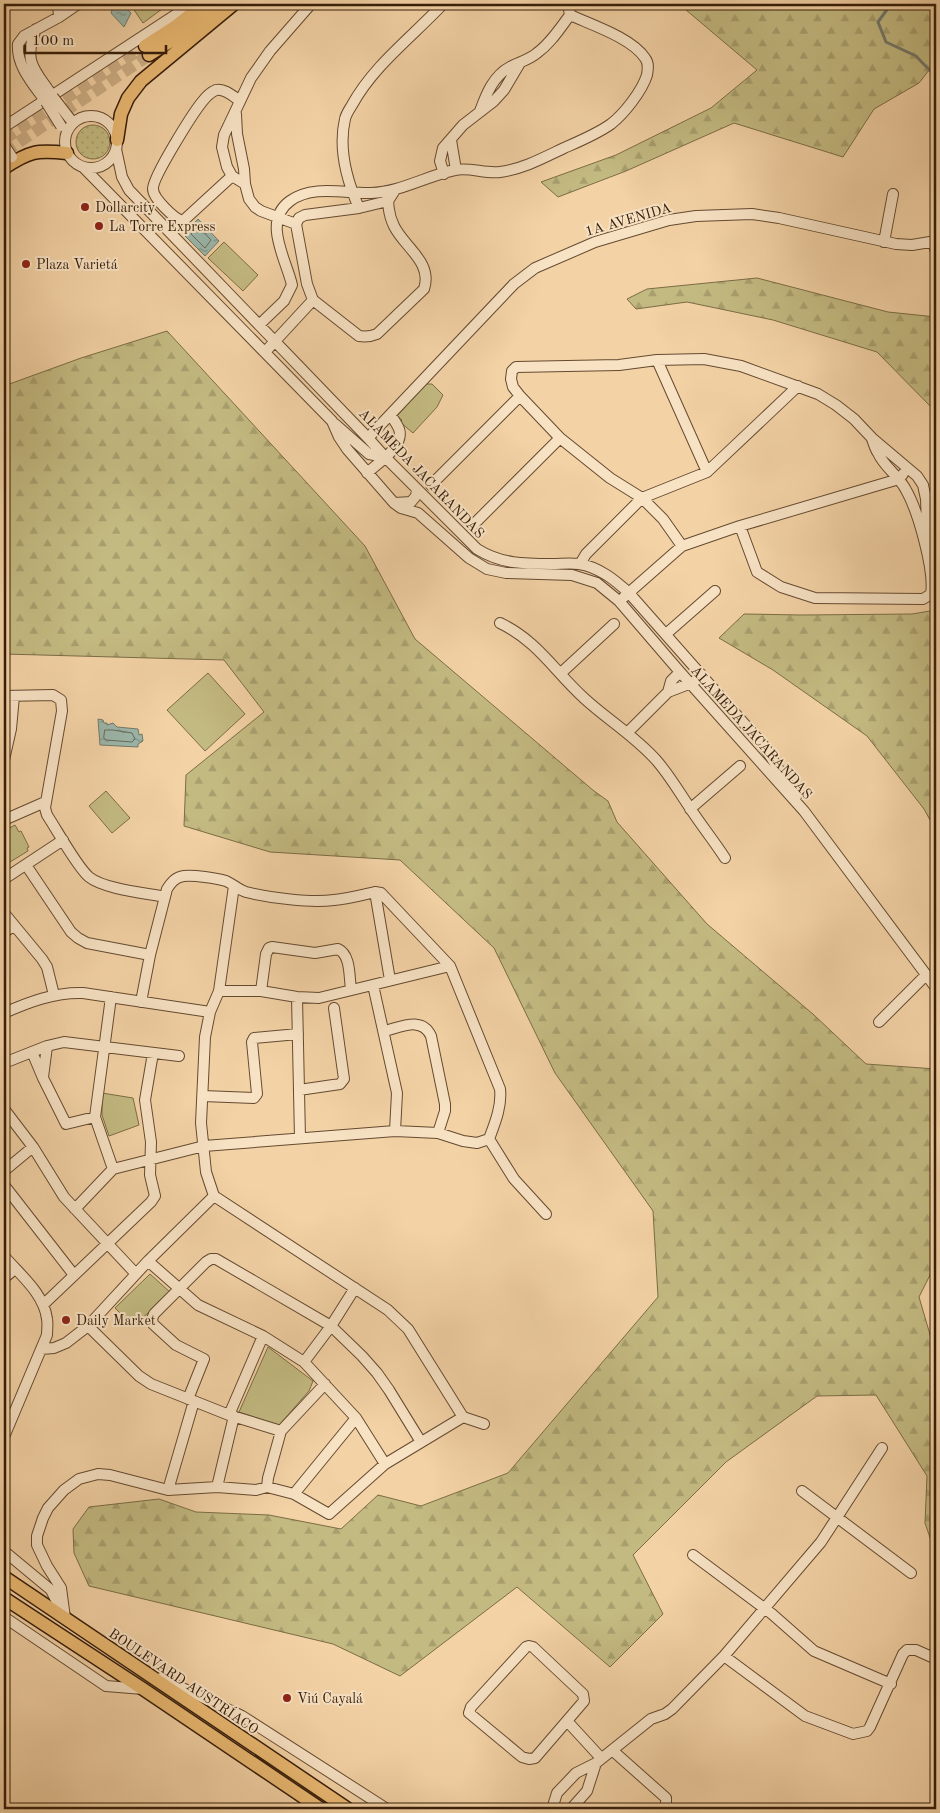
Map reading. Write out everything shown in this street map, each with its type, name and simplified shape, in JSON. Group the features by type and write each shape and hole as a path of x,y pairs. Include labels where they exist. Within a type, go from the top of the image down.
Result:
{"main road":[{"path":"204,4 147,50 182,34 219,4"},
{"path":"117,144 121,114 128,98 141,81 234,4"},
{"path":"8,162 34,152 67,153"},
{"name":"BOULEVARD AUSTRÍACO","path":"4,1577 348,1809"},
{"name":"BOULEVARD AUSTRÍACO","path":"4,1598 322,1809"}],"street":[{"path":"58,4 59,17"},
{"path":"68,125 83,117 99,117 111,126 117,144 113,156 100,166 84,168 77,164 67,153 65,138 68,125 49,98 31,59 30,44 36,29 78,4"},
{"path":"4,126 192,4"},
{"path":"245,184 232,176 227,167 222,147 224,135 251,78 270,51 311,4"},
{"path":"359,208 352,192 345,165 343,138 345,117 360,91 374,73 443,4"},
{"path":"444,174 440,161 443,148 463,125 480,111 490,86 499,75 510,67 520,64 548,43 570,15 568,4"},
{"path":"390,194 389,214 394,227 420,260 425,269 427,280 424,289 377,334 370,337 359,336 313,300 307,284 296,224 299,218 305,215 359,208 390,194 456,170 468,169 500,172 528,165 586,138 612,123 644,84 649,68 646,59 638,50 618,36 570,15"},
{"path":"232,176 183,221 177,220 155,196 153,190 155,180 201,103 215,90 225,91 238,105 237,134 244,169 246,193 255,207 277,218 296,224"},
{"path":"451,140 456,170"},
{"name":"ALAMEDA JACARANDAS","path":"117,144 122,178 129,190 385,457 477,549 492,558 504,562 580,564 610,575 666,634 764,746 788,782 804,812"},
{"path":"4,145 8,162"},
{"name":"ALAMEDA JACARANDAS","path":"84,168 332,421 339,437 367,473 394,503 401,508 418,513 469,558 486,569 506,573 572,575 597,583 608,590 804,812"},
{"path":"259,325 284,301 292,285 280,249 276,228 277,218 290,201 301,196 330,190 390,194"},
{"path":"884,242 894,194"},
{"name":"1A AVENIDA","path":"368,438 514,284 535,268 595,242 669,220 696,216 752,214 779,218 884,242 935,245"},
{"path":"264,352 313,300"},
{"path":"682,546 662,519 642,498 610,478 560,438 520,396 513,387 511,379 512,371 516,367 619,365 658,360 704,359 741,366 818,394 854,419 872,438 909,468 923,485 926,499 928,553 933,585 931,594 923,599 815,598 781,587 757,572 740,526"},
{"path":"658,360 707,472"},
{"path":"580,564 586,554 642,498 707,472 798,386"},
{"path":"431,485 520,396"},
{"path":"367,473 396,445 399,430 391,415"},
{"path":"332,421 369,454 385,457"},
{"path":"472,526 560,438"},
{"path":"872,438 878,454 899,478 912,502 928,553"},
{"path":"619,601 682,546 740,526 899,478 909,468"},
{"path":"394,503 411,502 416,496 417,489"},
{"path":"439,532 435,523 439,517 445,517"},
{"path":"666,634 715,591"},
{"path":"500,623 517,631 531,642 584,698 656,760 725,858"},
{"path":"561,673 614,624"},
{"path":"668,692 671,681 680,672"},
{"path":"627,734 668,692 690,684 702,674"},
{"path":"4,760 11,729 9,696 53,695 61,700 62,705 45,802 47,815 88,877 96,881 165,897"},
{"path":"690,810 740,766"},
{"path":"4,820 45,802"},
{"path":"804,812 936,986"},
{"path":"4,879 63,840"},
{"path":"26,865 71,932 78,938 87,943 150,955"},
{"path":"142,1002 150,955 165,897 171,882 178,877 185,876 226,881 244,891 267,897 312,901 332,901 375,892 381,893 450,966 500,1088 500,1104 489,1139 514,1179 546,1214"},
{"path":"234,886 219,991 210,1012 205,1037 201,1123 206,1172 214,1196 388,1310 408,1329 463,1417 484,1424"},
{"path":"375,892 390,980"},
{"path":"4,913 47,967 54,995"},
{"path":"4,932 14,926"},
{"path":"261,991 266,954 269,948 272,947 315,953 338,949 346,957 351,989"},
{"path":"219,991 261,991 297,997 319,998 450,966"},
{"path":"879,1022 926,975"},
{"path":"373,985 397,1093 395,1131"},
{"path":"4,1013 54,995 68,992 210,1012"},
{"path":"111,997 95,1117 113,1169"},
{"path":"297,997 300,1138"},
{"path":"299,1090 340,1084 344,1079 334,1008"},
{"path":"384,1031 418,1024 424,1026 432,1036 446,1104 438,1132"},
{"path":"203,1096 254,1098 257,1094 252,1042 254,1038 298,1034"},
{"path":"4,1063 47,1046 64,1042 179,1056"},
{"path":"43,1078 47,1046"},
{"path":"32,1052 66,1124 95,1117"},
{"path":"44,1304 153,1199 155,1192 150,1175 151,1142 146,1100 153,1053"},
{"path":"4,1109 33,1147 64,1197 136,1274"},
{"path":"75,1209 113,1169 204,1146 395,1131 438,1132 463,1141 477,1143 489,1139"},
{"path":"4,1171 33,1147"},
{"path":"4,1185 74,1275"},
{"path":"41,1349 54,1348 66,1343 88,1326 148,1261 214,1196"},
{"path":"4,1256 37,1293 44,1304 48,1319 47,1335 4,1437"},
{"path":"168,1490 191,1400 204,1359 176,1345 153,1324 152,1319 154,1314 211,1259 216,1259 331,1326 377,1372 421,1442"},
{"path":"148,1261 179,1290 198,1304 263,1336 304,1362 356,1418 385,1464"},
{"path":"4,1278 15,1269"},
{"path":"304,1362 331,1326 355,1288"},
{"path":"88,1326 139,1376 151,1384 232,1415 281,1431"},
{"path":"217,1487 232,1415 263,1336"},
{"path":"266,1487 281,1431 325,1384"},
{"path":"65,1618 61,1588 37,1546 37,1536 43,1518 56,1498 79,1479 98,1474 110,1475 168,1490 217,1487 256,1490 266,1487 294,1494 329,1514 385,1464 463,1417"},
{"path":"294,1494 356,1418"},
{"path":"552,1809 557,1793 568,1780 584,1768 599,1761 651,1719 665,1714 672,1709 724,1656 821,1542 882,1448"},
{"path":"802,1491 838,1516 911,1573"},
{"path":"4,1552 51,1590 65,1618"},
{"path":"693,1555 765,1609 814,1651 890,1684"},
{"path":"4,1617 106,1686 143,1689"},
{"path":"530,1646 583,1694 582,1704 567,1721 535,1758 529,1759 522,1757 469,1713 471,1707 526,1647 530,1646"},
{"path":"724,1656 805,1716 853,1734 867,1731 870,1727 903,1654 907,1650 916,1650 936,1659"},
{"path":"130,1663 242,1716 387,1809"},
{"path":"567,1721 599,1761"},
{"path":"612,1750 666,1798 666,1809"},
{"path":"571,1809 586,1791 599,1761"}],"green space":[{"path":"130,4 158,4 162,9 143,23"},
{"path":"679,4 936,4 936,61 919,83 874,109 843,157 734,123 626,171 558,197 541,182 616,155 711,108 757,70"},
{"path":"93,125 105,130 110,142 105,154 93,159 81,154 76,142 81,130"},
{"path":"224,242 258,275 243,291 208,258"},
{"path":"757,278 888,312 936,317 936,412 877,352 773,320 687,302 636,309 627,299 647,289"},
{"path":"167,331 365,546 415,639 608,801 617,822 707,924 814,1015 866,1064 936,1069 936,1263 919,1297 936,1355 936,1555 925,1523 927,1476 876,1395 817,1396 726,1462 633,1555 663,1614 610,1667 517,1587 400,1676 333,1644 89,1586 74,1553 73,1529 89,1507 159,1499 196,1512 269,1515 341,1529 378,1495 421,1506 508,1473 658,1297 653,1211 555,1073 494,948 400,860 270,852 184,826 186,775 264,712 224,660 4,654 4,386 81,358"},
{"path":"426,384 432,384 443,395 437,407 413,433 400,422 402,420 397,416"},
{"path":"936,610 936,831 924,809 867,736 773,670 719,638 744,614 912,614"},
{"path":"208,673 245,714 205,751 167,710"},
{"path":"106,791 130,818 112,833 89,806"},
{"path":"15,825 19,832 21,831 29,847 27,848 28,851 10,862 4,850 4,831"},
{"path":"102,1093 133,1098 139,1125 109,1136 102,1115"},
{"path":"150,1274 171,1293 133,1326 115,1308"},
{"path":"268,1347 313,1381 309,1391 279,1425 239,1412"}],"water":[{"path":"114,4 121,4 131,13 124,27 111,13"},
{"path":"198,219 219,241 205,256 183,234"},
{"path":"98,719 103,720 107,725 113,723 117,727 138,729 139,735 142,734 143,741 138,744 138,747 100,745"}],"waterway":[{"path":"891,4 878,22 886,42 916,56 936,77"}],"tunnel":[{"path":"4,139 145,46"},
{"path":"4,152 149,55"}],"place":[{"name":"Dollarcity","path":"85,207"},
{"name":"La Torre Express","path":"99,226"},
{"name":"Plaza Varietá","path":"26,264"},
{"name":"Daily Market","path":"66,1320"},
{"name":"Viú Cayalá","path":"287,1698"}]}
